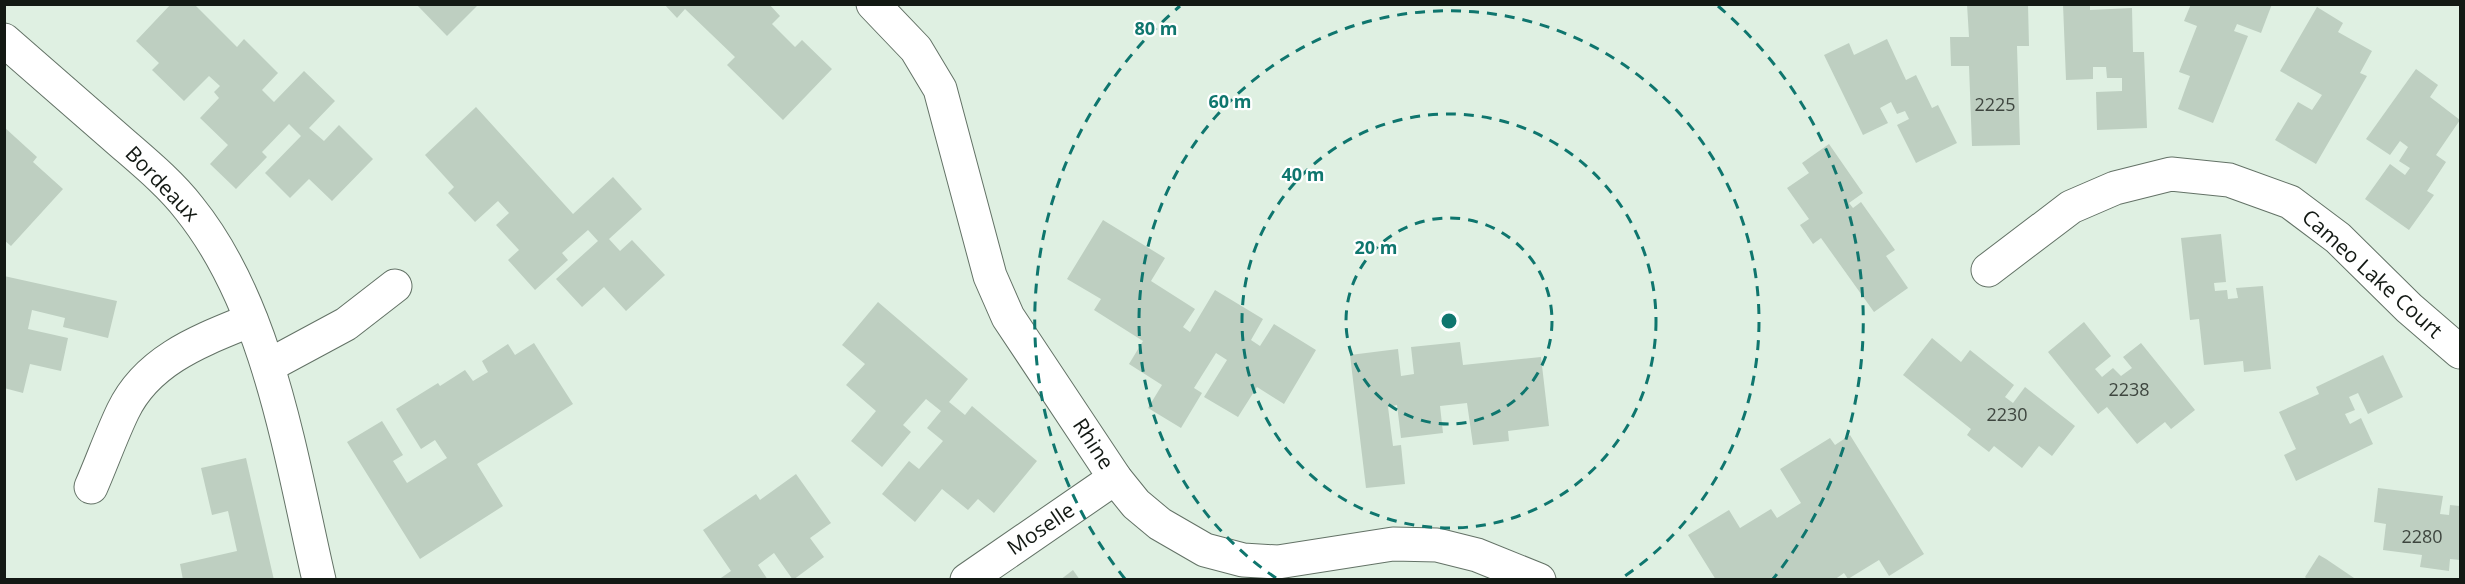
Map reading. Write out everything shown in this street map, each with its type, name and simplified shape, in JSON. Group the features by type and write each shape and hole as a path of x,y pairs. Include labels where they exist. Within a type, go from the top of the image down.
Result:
{"street":[{"name":"Rhine","path":"873,4 916,50 940,89 990,276 1008,317 1115,478 1136,504 1160,524 1205,550 1243,560 1278,562 1393,544 1437,545 1477,555 1539,579"},
{"name":"Bordeaux","path":"4,40 160,177 189,208 214,243 251,320 268,366 320,579"},
{"name":"Cameo Lake Court","path":"1988,270 2071,207 2115,188 2171,174 2229,180 2290,202 2300,209 2338,238 2409,308 2460,352"},
{"path":"268,366 346,324 395,286"},
{"path":"91,488 124,409 141,383 161,363 179,351 251,320"},
{"name":"Moselle","path":"967,579 1115,478"}],"building":[{"path":"171,4 194,4 237,47 244,39 278,73 262,90 274,102 304,71 335,101 309,128 324,141 339,125 373,159 332,201 309,179 290,198 265,173 301,136 289,124 262,152 267,157 236,189 210,164 228,145 200,118 219,98 214,92 220,86 209,76 184,101 152,70 159,63 136,41"},
{"path":"416,4 479,4 447,36"},
{"path":"664,4 769,4 780,16 772,24 795,47 802,40 832,69 783,120 727,65 735,57 685,9 677,18"},
{"path":"1967,4 2028,4 2029,46 2017,46 2020,145 1972,146 1969,66 1951,66 1950,37 1969,37"},
{"path":"2063,4 2090,4 2090,10 2132,8 2133,52 2144,52 2147,128 2097,130 2096,92 2122,91 2122,78 2107,78 2106,67 2093,67 2093,79 2066,80"},
{"path":"2191,4 2272,4 2261,33 2237,24 2234,31 2248,36 2213,123 2178,109 2190,76 2179,72 2197,26 2184,21"},
{"path":"2317,7 2343,23 2338,32 2372,51 2360,73 2367,76 2316,164 2275,140 2298,102 2312,110 2322,95 2280,71"},
{"path":"1887,39 1906,80 1916,75 1932,108 1938,105 1957,143 1916,163 1897,125 1909,119 1905,111 1897,114 1891,102 1880,108 1888,123 1863,135 1824,55 1849,43 1854,55"},
{"path":"2416,69 2438,85 2430,97 2460,120 2436,155 2446,162 2427,191 2434,195 2409,230 2365,199 2390,164 2405,175 2410,168 2399,161 2408,147 2400,141 2390,155 2366,139"},
{"path":"476,107 573,214 613,177 642,209 609,239 620,251 632,240 665,275 626,311 604,287 582,307 556,279 598,241 588,230 562,253 568,260 535,290 508,260 519,250 496,225 509,213 498,201 475,222 448,193 454,187 425,155"},
{"path":"4,127 37,157 33,162 63,189 11,246 4,240"},
{"path":"1829,144 1863,193 1849,203 1853,208 1861,202 1895,250 1886,256 1908,288 1874,312 1821,238 1813,244 1800,225 1809,219 1787,188 1809,173 1802,163"},
{"path":"1103,220 1165,258 1151,281 1195,309 1183,327 1190,332 1215,290 1263,319 1251,340 1260,346 1274,324 1316,350 1284,404 1257,387 1238,417 1204,397 1227,360 1216,353 1194,388 1202,393 1181,428 1148,408 1162,385 1129,364 1143,341 1094,310 1101,299 1067,279"},
{"path":"2221,234 2226,282 2214,283 2215,291 2227,290 2228,299 2238,298 2236,288 2263,286 2271,369 2244,372 2243,361 2204,365 2199,319 2190,320 2181,238"},
{"path":"4,276 117,301 108,338 63,327 65,318 32,310 28,329 68,338 61,371 30,364 23,393 4,388"},
{"path":"878,302 968,379 949,402 965,415 972,406 1037,461 994,513 978,499 968,510 942,489 915,522 882,494 909,461 919,469 943,441 927,428 941,411 926,399 903,425 911,432 882,467 851,441 876,411 846,385 865,364 842,345"},
{"path":"2084,322 2111,356 2095,369 2102,377 2113,368 2121,376 2132,368 2123,357 2141,343 2195,410 2171,429 2165,422 2137,444 2107,407 2098,414 2048,352"},
{"path":"1932,338 1961,362 1970,350 2014,385 2005,397 2013,403 2025,387 2075,426 2052,456 2039,446 2022,468 1994,446 1989,452 1967,435 1971,429 1903,375"},
{"path":"1460,342 1463,365 1541,357 1549,426 1508,431 1509,441 1473,445 1467,403 1440,406 1443,433 1401,438 1397,405 1388,407 1393,446 1401,445 1405,484 1366,488 1350,355 1398,349 1401,376 1414,374 1411,347"},
{"path":"534,343 573,404 477,464 503,506 420,559 347,442 382,421 403,455 393,461 407,483 447,458 435,440 421,449 396,409 438,383 440,386 465,370 473,381 488,372 482,361 508,344 515,355"},
{"path":"2383,355 2403,397 2368,414 2358,393 2349,397 2355,410 2345,414 2350,424 2361,418 2373,444 2296,481 2284,455 2296,449 2279,412 2319,394 2316,387"},
{"path":"1850,435 1924,554 1889,576 1879,560 1848,579 1844,573 1834,580 1716,580 1688,535 1729,510 1740,528 1771,509 1777,518 1801,503 1780,469 1830,438 1835,445"},
{"path":"246,458 274,580 183,580 180,564 237,551 228,511 212,515 201,468"},
{"path":"796,474 831,523 810,538 824,557 793,580 774,553 758,565 768,580 718,580 731,571 703,530 756,494 760,500"},
{"path":"2378,488 2443,496 2440,514 2449,515 2450,505 2460,506 2460,560 2450,559 2449,571 2420,567 2422,555 2383,550 2386,524 2374,522"},
{"path":"2319,555 2357,580 2308,580 2305,577"},
{"path":"1073,570 1080,580 1060,580"}]}
